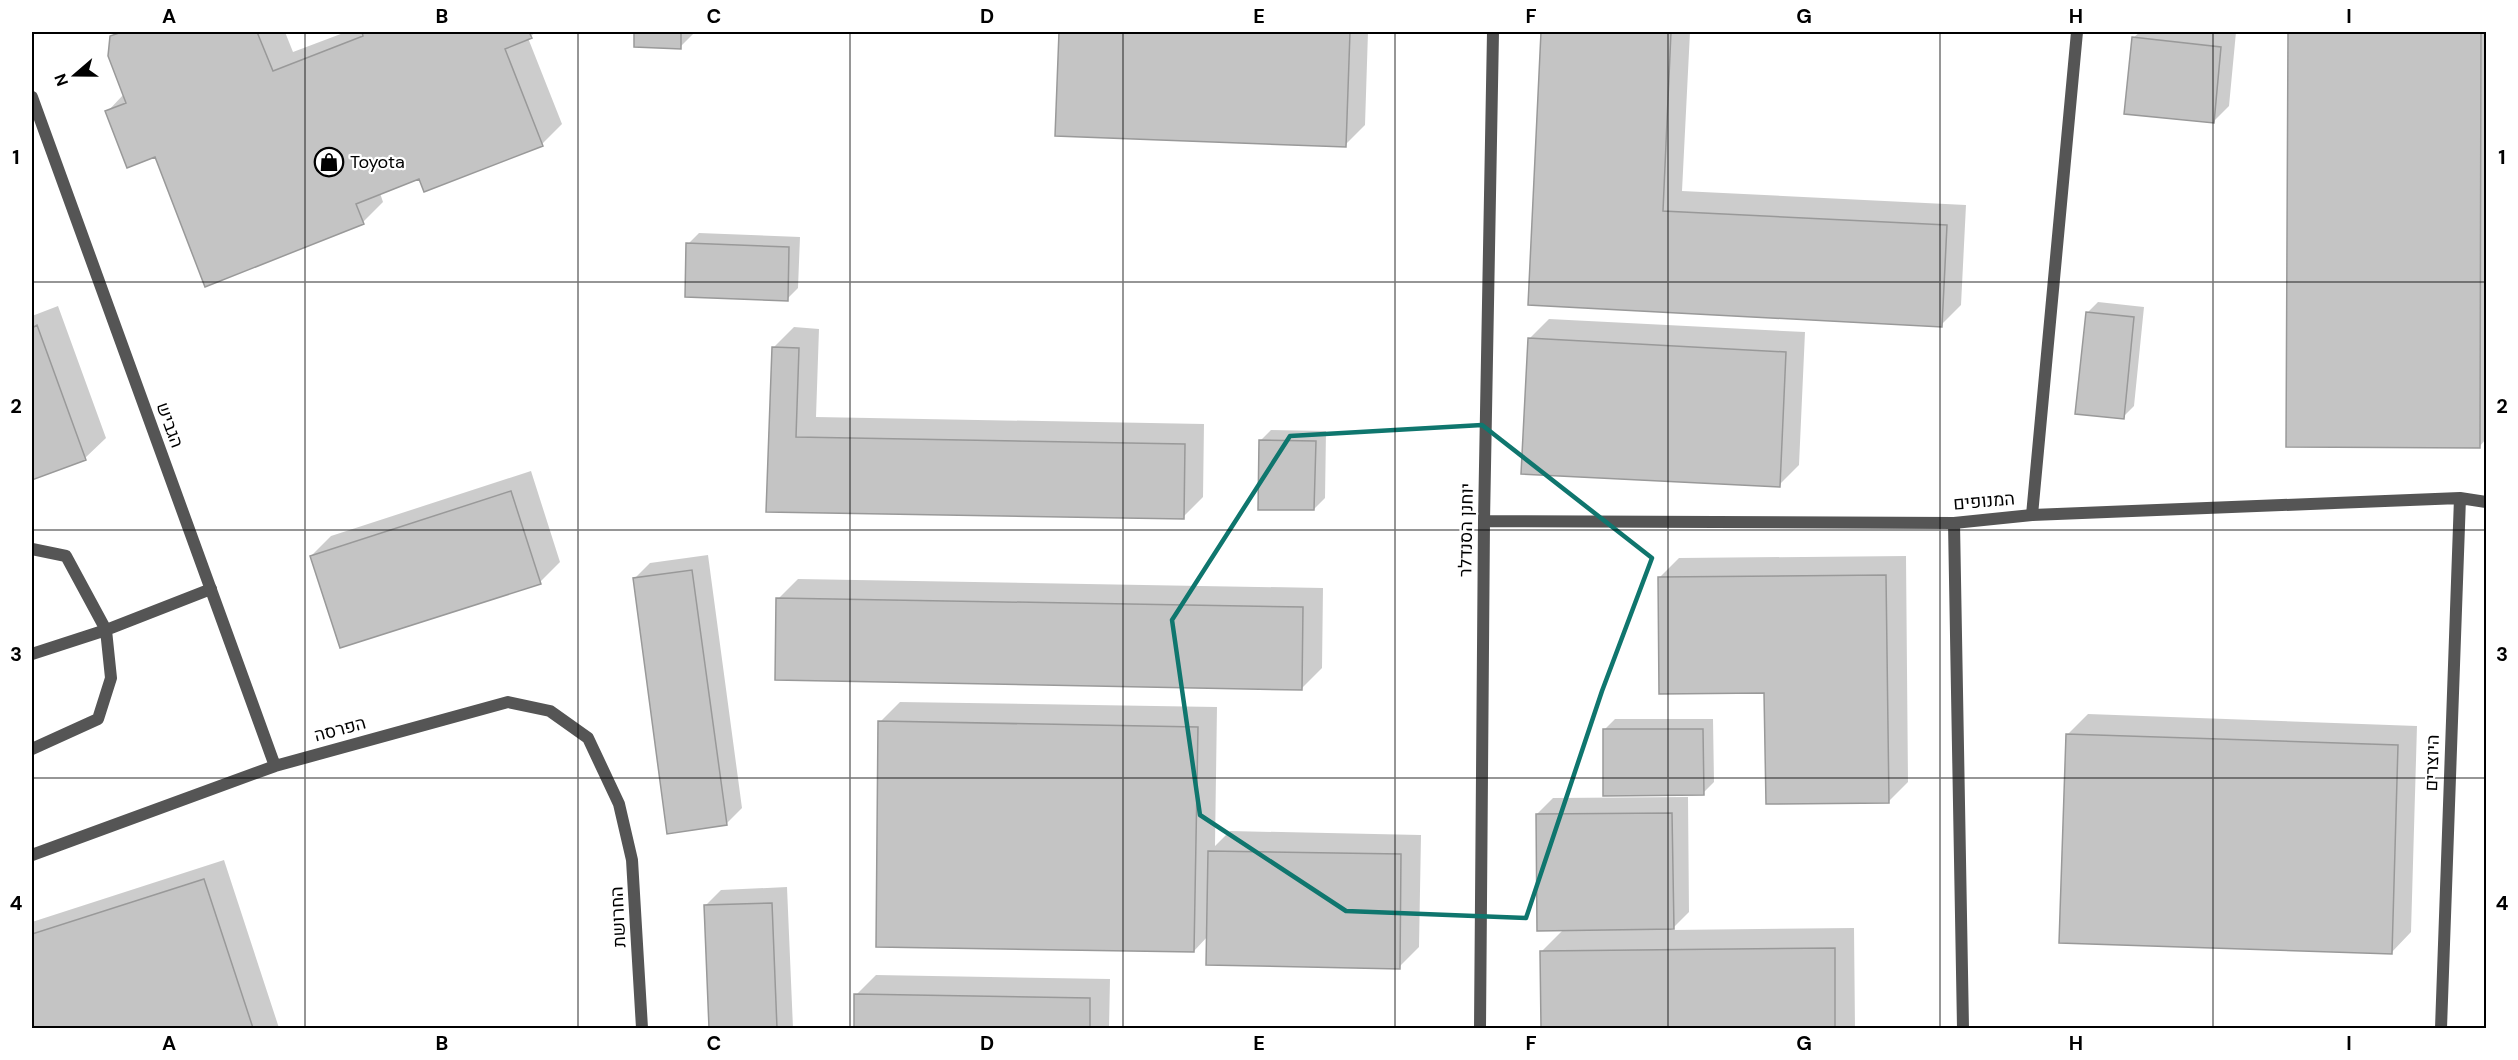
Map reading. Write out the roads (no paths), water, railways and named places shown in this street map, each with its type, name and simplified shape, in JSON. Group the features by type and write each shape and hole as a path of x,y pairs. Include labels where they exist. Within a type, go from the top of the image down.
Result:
{"street":[{"name":"יוחנן הסנדלר","path":"1480,1029 1484,521 1493,32"},
{"path":"2032,515 2077,32"},
{"name":"הגביש","path":"32,97 275,766"},
{"name":"המנופים","path":"1484,521 1954,523 2032,515 2460,498 2487,502"},
{"name":"היוצרים","path":"2441,1029 2460,498"},
{"path":"1954,523 1963,1029"},
{"path":"32,549 66,556 106,630 111,678 99,719 32,749"},
{"path":"32,654 106,630 211,589"},
{"name":"הפרסה","path":"32,855 275,766 508,702 550,711 588,738 619,804"},
{"name":"החרושת","path":"619,804 632,860 642,1029"}],"place":[{"name":"Toyota","path":"329,162"}]}
